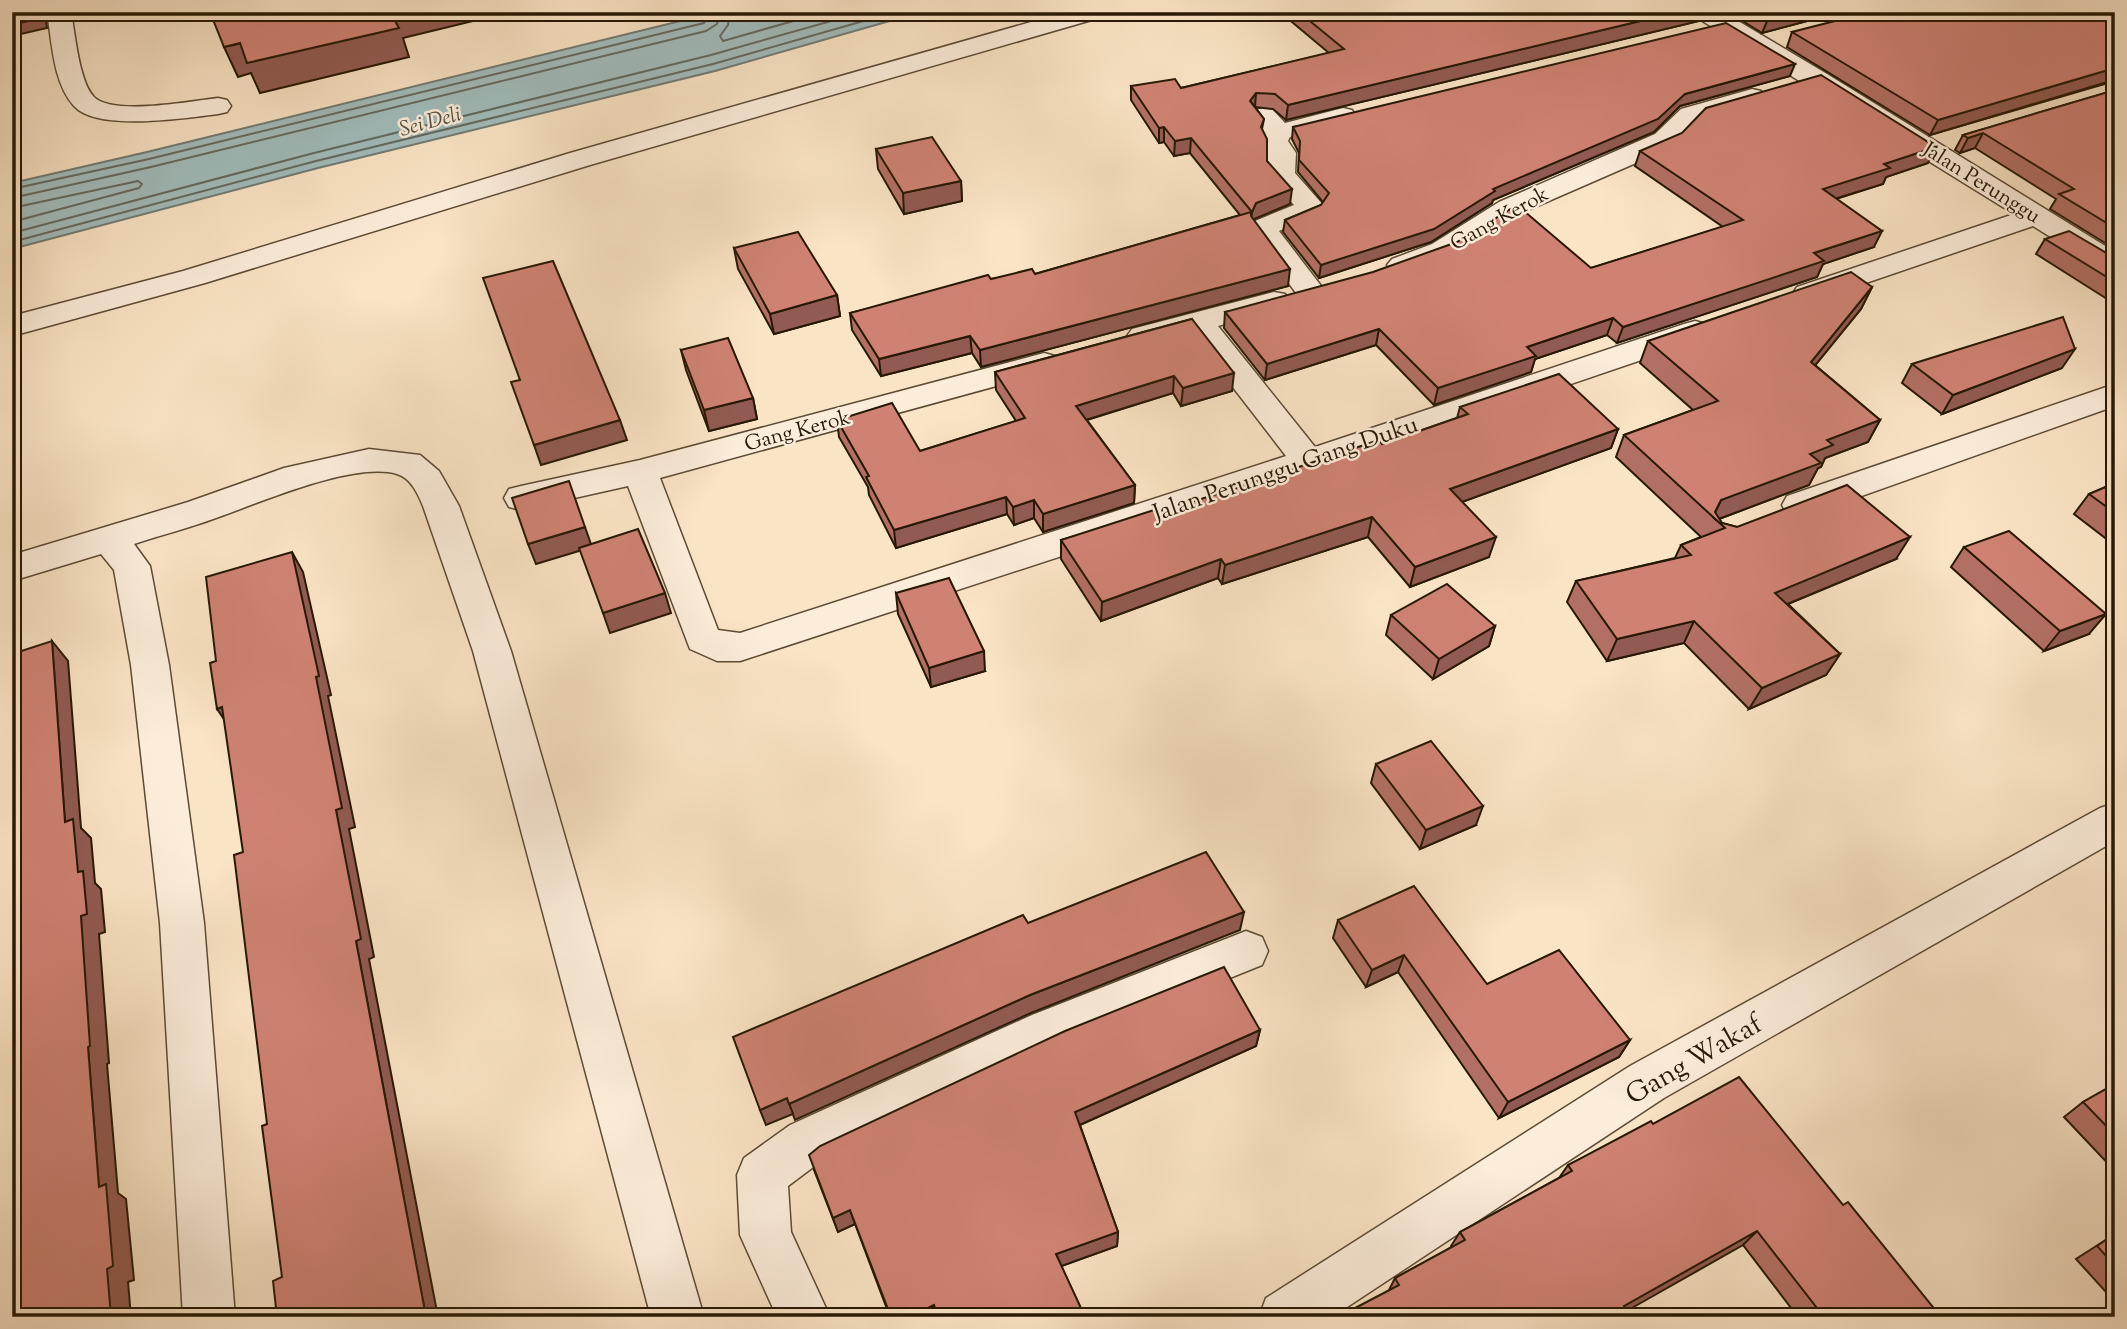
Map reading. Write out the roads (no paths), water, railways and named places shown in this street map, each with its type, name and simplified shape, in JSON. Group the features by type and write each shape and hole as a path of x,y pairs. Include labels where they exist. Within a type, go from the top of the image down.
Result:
{"street":[{"path":"59,12 76,89 85,103 99,110 135,114 218,106"},
{"path":"12,326 194,277 580,159 1093,12"},
{"path":"1685,34 1716,18"},
{"name":"Jalan Perunggu","path":"1716,18 2115,265"},
{"path":"1759,44 1796,34"},
{"name":"Gang Kerok","path":"1380,272 1442,250 1509,208 1665,141 1690,115 1818,79"},
{"path":"1118,343 1322,288 1265,232 1265,227 1270,222 1310,206 1281,174 1282,153 1275,141 1271,123 1360,112"},
{"path":"1927,147 1964,136"},
{"path":"1775,304 2035,216"},
{"path":"1198,321 1307,460"},
{"name":"Jalan Perunggu Gang Duku","path":"640,472 703,639 717,647 740,647 1147,516 1723,322"},
{"name":"Gang Kerok","path":"522,498 640,472 1065,357"},
{"path":"1764,518 1842,488 2115,394"},
{"path":"12,568 107,537 200,511 296,476 369,460 408,463 427,479 440,506 492,651 678,1317"},
{"path":"107,537 132,566 150,665 182,923 209,1317"},
{"name":"Gang Wakaf","path":"1285,1317 1647,1082 2115,820"},
{"path":"804,1317 766,1234 762,1175 807,1142 1048,1030 1246,951"}],"water":[{"name":"Sei Deli","path":"717,12 921,12 715,71 318,168 12,249 12,183"}]}
